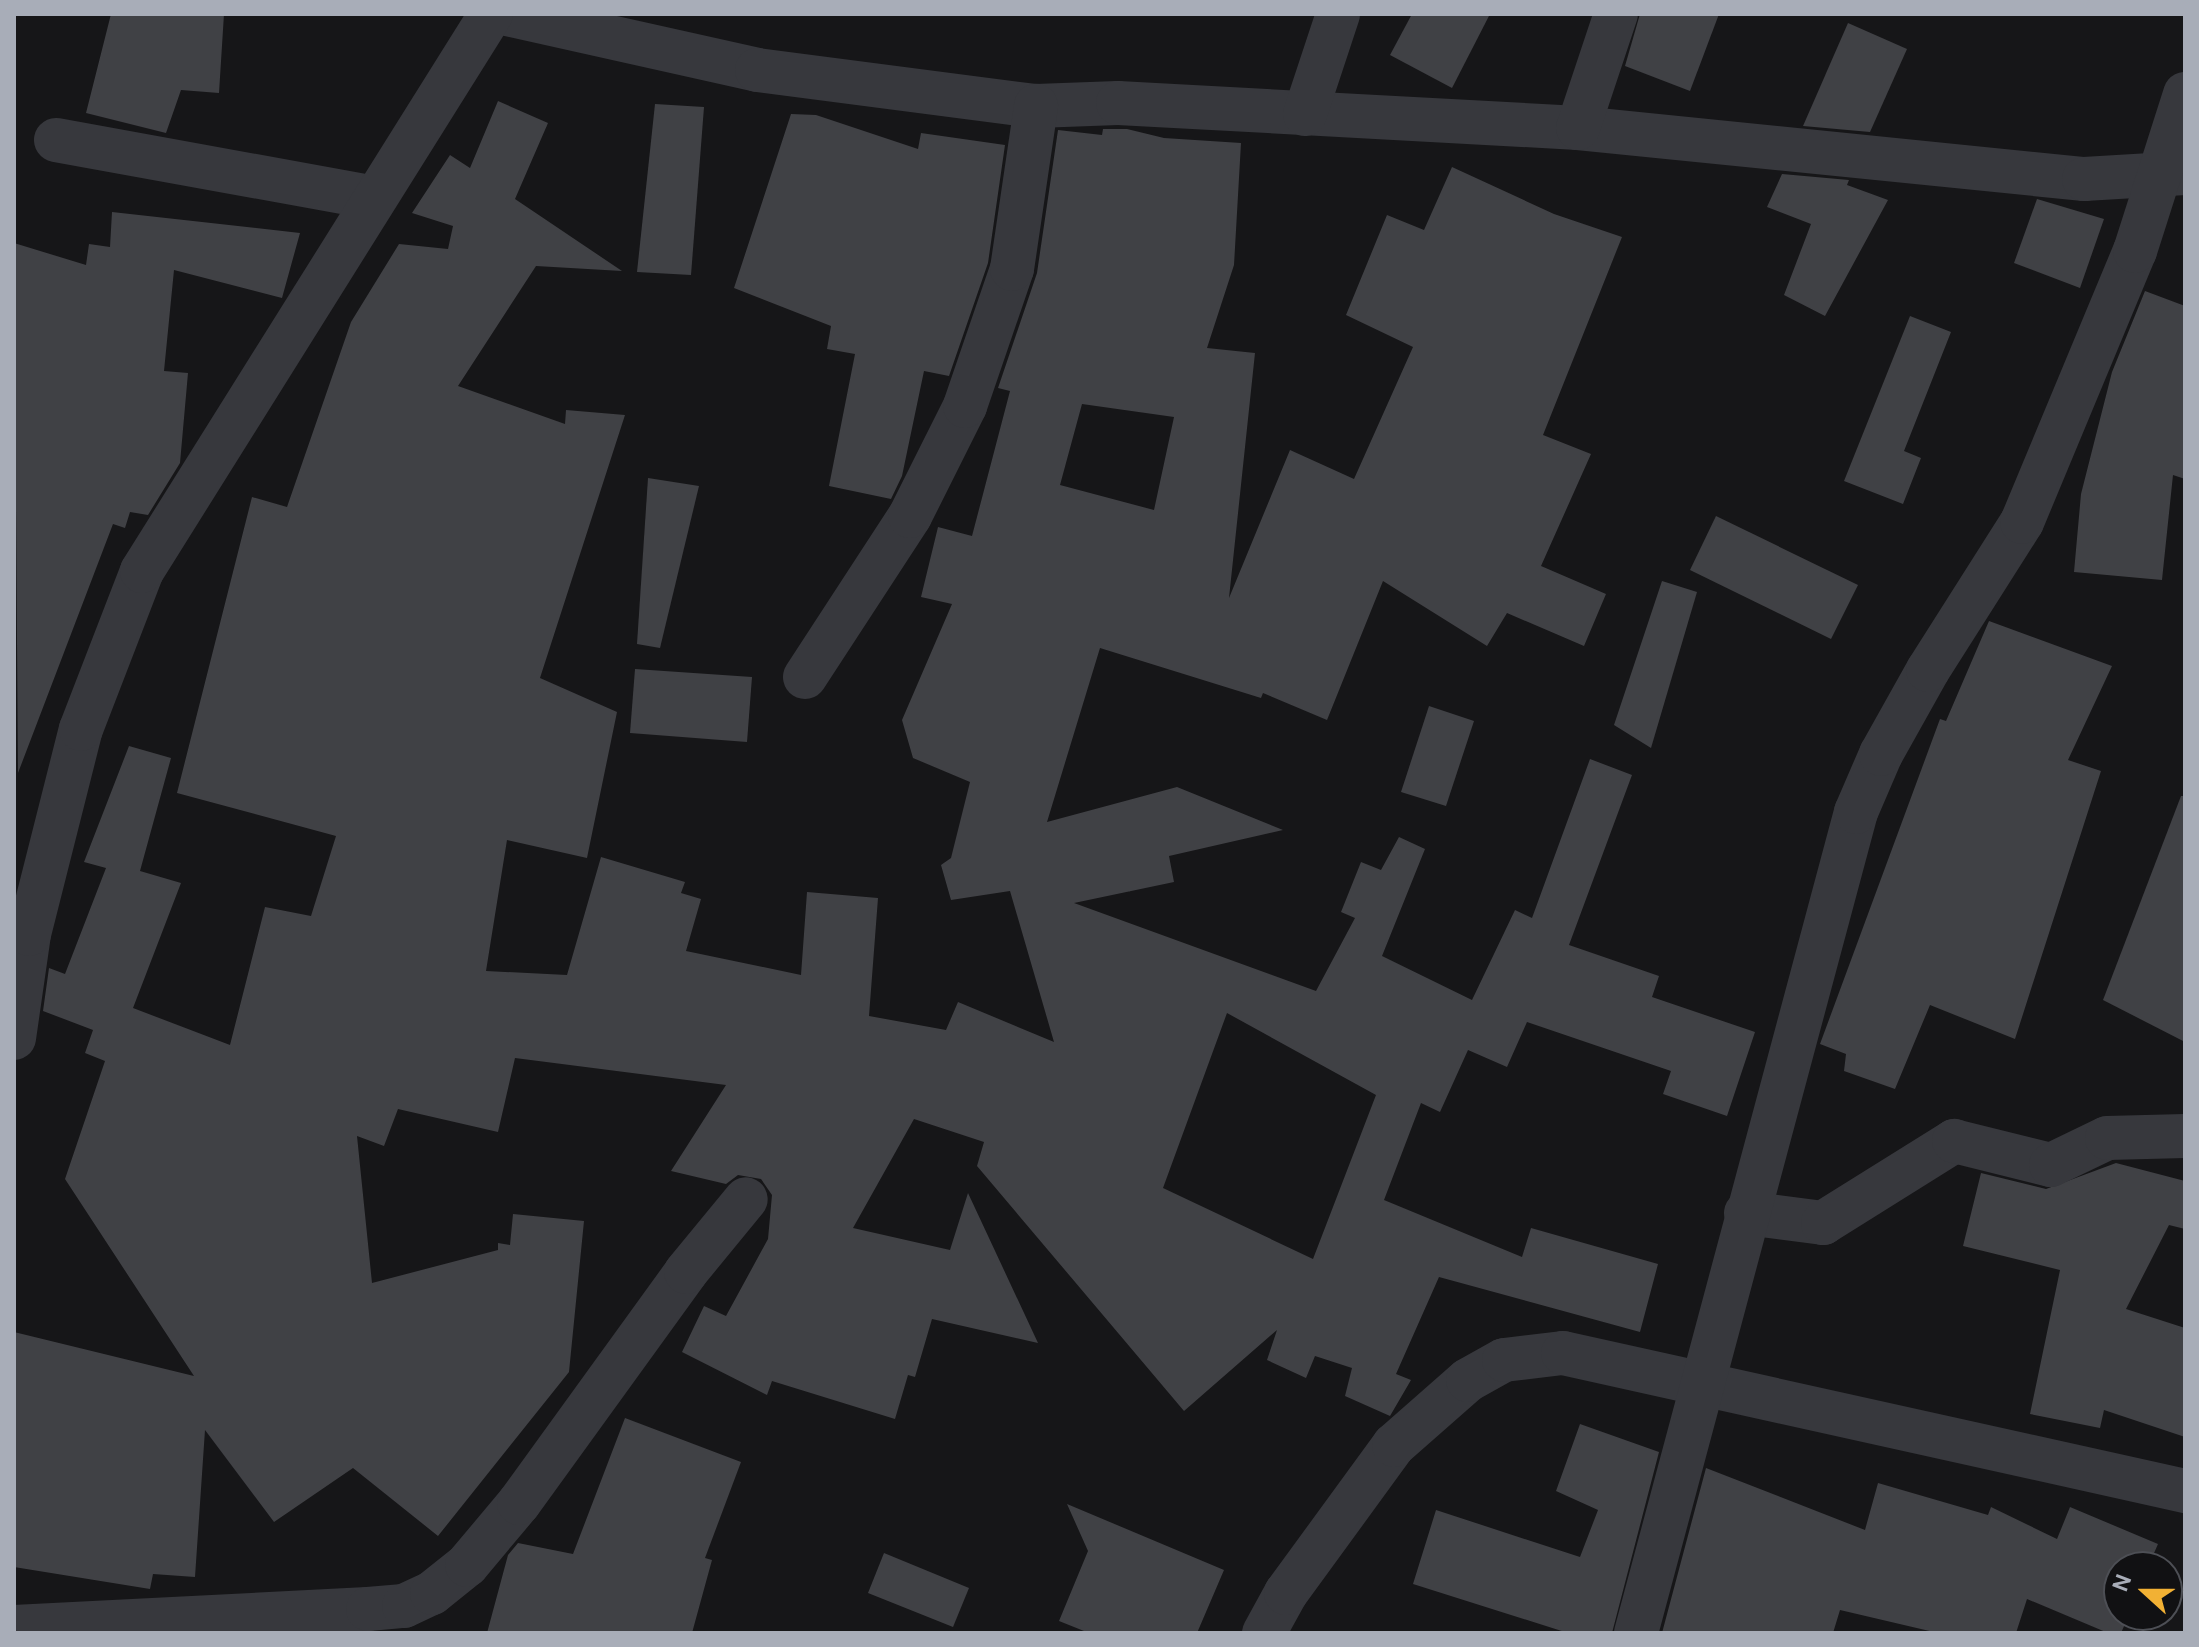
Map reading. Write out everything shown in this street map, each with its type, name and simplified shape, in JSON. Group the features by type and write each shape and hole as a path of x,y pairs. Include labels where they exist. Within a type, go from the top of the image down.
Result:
{"street":[{"path":"14,1038 29,934 81,729 142,571 491,14"},
{"path":"507,14 757,70 1036,106 1118,103 1578,128 2084,179 2175,172"},
{"path":"1305,114 1338,14"},
{"path":"1578,128 1616,14"},
{"path":"1636,1633 1746,1213 1856,812 1881,754 1928,670 2022,522 2175,172 2185,94"},
{"path":"805,677 910,516 965,406 1012,269 1036,106"},
{"path":"56,140 375,198"},
{"path":"1746,1213 1823,1223 1954,1141 2051,1165 2107,1138 2185,1136"},
{"path":"14,1627 368,1609 404,1606 432,1593 467,1565 519,1503 686,1272 746,1199"},
{"path":"1264,1633 1286,1593 1394,1445 1468,1380 1504,1360 1563,1353 2185,1491"}],"building":[{"path":"111,14 224,14 219,93 181,90 166,133 86,113"},
{"path":"1412,14 1490,14 1452,88 1390,55"},
{"path":"1640,14 1719,14 1690,91 1625,66"},
{"path":"1848,23 1907,49 1870,132 1803,126"},
{"path":"498,101 548,123 515,199 622,271 536,266 458,386 565,424 566,410 625,415 540,678 617,712 587,858 507,840 486,971 567,975 601,857 685,882 681,893 701,899 686,951 801,975 807,892 878,898 869,1016 946,1030 958,1002 1054,1042 1010,891 951,900 941,865 951,858 970,782 913,758 902,720 952,604 921,597 938,527 972,536 1010,391 998,388 1037,273 1058,130 1102,135 1103,129 1127,129 1164,138 1241,143 1234,265 1207,348 1255,353 1229,598 1290,450 1354,479 1413,347 1346,315 1387,215 1424,230 1452,167 1554,214 1622,237 1543,435 1591,454 1541,566 1606,594 1584,646 1507,613 1487,646 1383,581 1327,720 1263,693 1261,698 1100,648 1047,822 1177,787 1283,830 1169,856 1174,882 1074,903 1316,991 1355,918 1341,912 1361,862 1381,870 1399,837 1425,849 1382,956 1472,1000 1515,910 1532,918 1590,759 1632,775 1569,945 1659,976 1652,997 1755,1032 1727,1116 1663,1094 1671,1071 1527,1022 1507,1067 1468,1050 1440,1112 1421,1103 1384,1200 1522,1257 1531,1228 1658,1264 1640,1332 1439,1277 1396,1374 1411,1380 1390,1416 1345,1396 1352,1368 1315,1356 1306,1378 1267,1360 1277,1330 1184,1411 977,1166 984,1142 914,1119 853,1228 950,1250 968,1193 1038,1343 932,1319 915,1377 908,1375 895,1419 772,1381 767,1395 682,1352 704,1306 726,1316 768,1239 772,1195 761,1179 738,1175 726,1184 671,1171 726,1085 515,1058 498,1132 398,1109 384,1146 357,1136 372,1283 498,1250 498,1243 510,1245 513,1214 584,1221 569,1372 438,1536 353,1468 274,1522 205,1430 195,1577 153,1574 150,1589 14,1567 14,1332 194,1376 65,1179 105,1061 85,1053 93,1030 43,1011 49,968 65,974 106,868 84,862 129,746 171,758 140,871 181,883 133,1008 230,1045 265,907 311,916 336,836 177,793 252,497 287,507 351,322 399,244 448,249 453,226 412,213 450,155 470,168","holes":["1082,404 1174,417 1154,510 1060,485","1227,1013 1376,1095 1313,1259 1163,1188"]},
{"path":"655,104 704,107 691,275 637,272"},
{"path":"791,114 816,115 918,149 921,133 1005,145 988,263 949,376 924,371 902,476 891,499 829,486 855,354 827,349 831,326 734,288"},
{"path":"1782,174 1849,180 1847,185 1888,200 1825,316 1784,295 1811,224 1767,207"},
{"path":"2037,199 2104,219 2080,288 2014,263"},
{"path":"112,212 300,233 282,298 174,270 164,371 188,373 180,463 148,515 130,512 125,528 113,524 18,773 14,243 86,265 89,244 110,247"},
{"path":"2145,291 2185,306 2185,479 2173,475 2162,580 2074,572 2081,494 2112,372"},
{"path":"1910,316 1951,332 1904,451 1921,458 1903,504 1844,481"},
{"path":"648,478 699,486 660,648 637,644"},
{"path":"1716,516 1858,585 1831,639 1690,570"},
{"path":"1662,581 1697,592 1651,748 1614,725"},
{"path":"1989,621 2112,666 2068,760 2101,771 2015,1039 1930,1005 1895,1089 1844,1071 1846,1054 1820,1044 1940,719 1946,721"},
{"path":"635,669 752,677 747,742 630,733"},
{"path":"1429,706 1474,721 1446,806 1401,792"},
{"path":"2181,796 2185,796 2185,1042 2103,1000"},
{"path":"2116,1163 2185,1181 2185,1229 2169,1225 2126,1309 2185,1328 2185,1437 2104,1410 2100,1428 2030,1414 2060,1270 1963,1246 1981,1173 2046,1189"},
{"path":"625,1418 741,1462 705,1558 712,1560 692,1633 487,1633 508,1555 518,1543 573,1554"},
{"path":"1580,1424 1659,1452 1612,1633 1568,1633 1413,1584 1436,1510 1580,1557 1598,1510 1556,1491"},
{"path":"1706,1468 1865,1530 1878,1483 1988,1515 1991,1507 2057,1539 2070,1507 2158,1544 2155,1551 2103,1551 2103,1631 2027,1599 2016,1633 1938,1633 1840,1610 1833,1633 1662,1633"},
{"path":"1067,1504 1224,1570 1197,1633 1089,1633 1059,1621 1088,1551"},
{"path":"884,1553 969,1588 953,1627 868,1593"}]}
